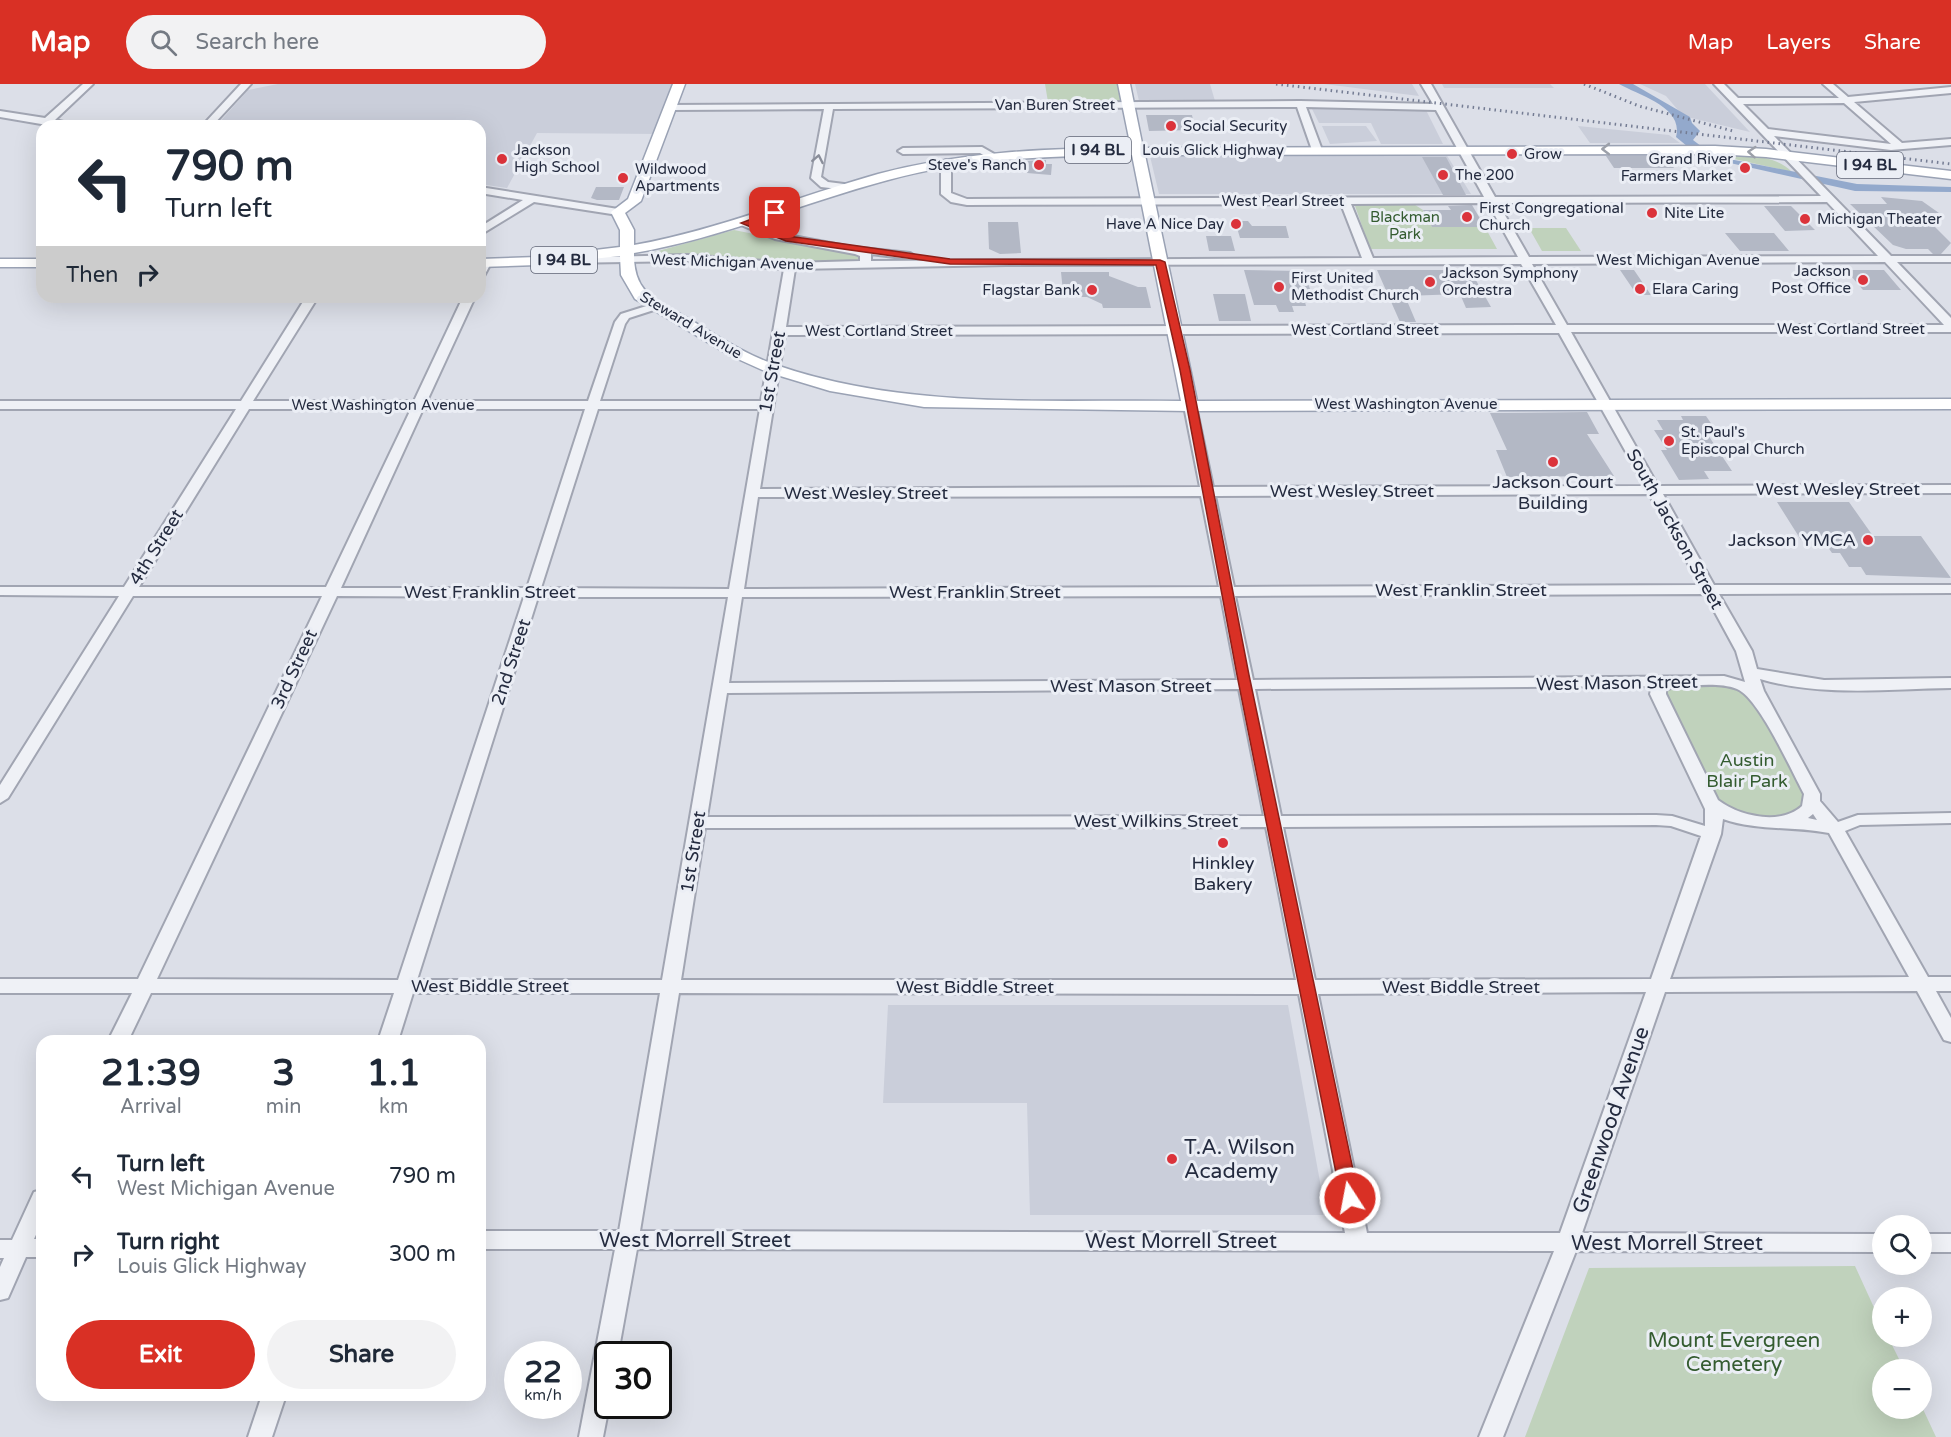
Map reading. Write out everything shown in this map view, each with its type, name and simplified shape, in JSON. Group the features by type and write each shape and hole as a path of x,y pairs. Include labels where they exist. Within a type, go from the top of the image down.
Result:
{"main road":[{"path":"618,212 634,201 679,84"},
{"path":"1124,84 1190,406"},
{"name":"Louis Glick Highway","path":"486,265 626,256 745,223 848,187 946,163 993,156 1137,150 1461,149 1715,150 1789,156"},
{"name":"I 94 BL","path":"1789,156 1951,175"},
{"name":"Steward Avenue","path":"618,212 625,222 627,277 631,287 656,306 734,352 772,369 862,393"},
{"path":"0,263 36,263"},
{"name":"West Washington Avenue","path":"862,393 946,403 1190,406 1951,404"}],"street":[{"path":"49,120 88,84"},
{"path":"213,120 246,84"},
{"name":"South Jackson Street","path":"1426,84 1744,651 1759,698 1810,789 1812,803 1835,829 1951,1035"},
{"path":"1719,84 1820,186 1951,326"},
{"path":"1828,84 1899,146"},
{"path":"1737,101 1845,100 1945,90"},
{"name":"Van Buren Street","path":"670,107 1128,104 1439,107"},
{"path":"1300,104 1317,150"},
{"path":"829,106 816,178 823,184 848,187"},
{"path":"0,114 36,120"},
{"path":"1766,132 1899,146 1951,141"},
{"path":"903,151 977,150 993,156"},
{"name":"West Pearl Street","path":"946,163 946,192 955,200 1832,199"},
{"path":"486,191 618,212"},
{"path":"486,228 531,199"},
{"path":"1345,201 1369,261"},
{"name":"West Michigan Avenue","path":"745,223 779,237 851,249 887,259 962,263 1951,259"},
{"path":"851,249 865,254 865,265"},
{"name":"West Michigan Avenue","path":"626,256 790,266 865,265 887,259"},
{"name":"1st Street","path":"591,1437 628,1240 790,266"},
{"name":"4th Street","path":"0,798 308,303"},
{"name":"3rd Street","path":"121,1035 231,808 466,303"},
{"name":"2nd Street","path":"390,1035 621,321 629,315 656,306"},
{"name":"West Cortland Street","path":"780,331 1951,326"},
{"name":"West Washington Avenue","path":"0,405 766,405"},
{"path":"1190,406 1245,685 1309,987 1358,1242"},
{"name":"West Wesley Street","path":"753,493 1951,489"},
{"name":"West Franklin Street","path":"0,591 737,593 1951,589"},
{"path":"1751,672 1798,683 1951,683"},
{"name":"West Mason Street","path":"719,688 1633,683 1724,681 1742,678 1751,672"},
{"name":"West Mason Street","path":"1724,681 1744,686 1759,698"},
{"path":"1672,682 1659,688 1658,694 1715,813 1712,834"},
{"path":"1633,683 1658,694"},
{"path":"1710,802 1724,813 1753,821"},
{"path":"1783,822 1804,814 1812,803"},
{"path":"1712,834 1728,824 1753,821 1806,822 1835,829 1853,820 1951,819"},
{"name":"West Wilkins Street","path":"697,823 1656,820 1672,821 1712,834"},
{"name":"Greenwood Avenue","path":"1491,1437 1568,1243 1712,834"},
{"name":"West Biddle Street","path":"0,986 1658,987 1951,984"},
{"path":"0,1291 36,1212"},
{"name":"West Morrell Street","path":"486,1240 1872,1243"},
{"path":"1932,1243 1951,1243"},
{"path":"260,1437 272,1401"}],"shaded area":[{"name":"Jackson High School","path":"278,84 673,84 658,134 537,133 507,188 486,185 486,120 221,120 248,90"},
{"path":"1135,84 1210,84 1215,101 1139,101"},
{"path":"1324,84 1412,84 1419,96"},
{"path":"1442,84 1550,84 1554,88 1444,88"},
{"path":"1640,84 1705,84 1750,132 1683,116 1666,96"},
{"path":"1309,103 1423,104 1443,144 1381,144 1371,123 1319,123"},
{"path":"1322,126 1366,126 1377,141 1330,144"},
{"path":"1578,126 1669,135 1680,143 1590,143"},
{"path":"1149,152 1446,154 1471,194 1159,194"},
{"name":"T.A. Wilson Academy","path":"888,1005 1288,1005 1326,1215 1030,1215 1027,1103 883,1103"}],"green space":[{"path":"1045,84 1117,84 1121,102 1048,102"},
{"path":"1712,154 1765,158 1775,161 1792,172"},
{"name":"Blackman Park","path":"1354,203 1412,203 1423,210 1432,227 1485,227 1497,249 1370,249"},
{"path":"1529,228 1566,228 1581,251 1542,251"},
{"path":"734,230 855,254 860,259 850,262 776,263 703,255 656,255 651,253"},
{"name":"Austin Blair Park","path":"1724,681 1755,692 1813,798 1783,822 1724,813 1658,690 1666,684"},
{"name":"Mount Evergreen Cemetery","path":"1855,1266 1872,1303 1872,1347 1893,1347 1899,1359 1872,1359 1872,1419 1928,1419 1936,1437 1525,1437 1589,1268"}],"water":[{"path":"1619,84 1633,84 1690,117 1692,123 1700,131 1693,140 1714,156 1857,184 1951,187 1951,192 1855,191 1699,156 1676,137 1677,127 1667,110"}],"building":[{"name":"Social Security","path":"1146,115 1192,115 1195,130 1149,131"},
{"path":"1606,156 1665,156 1674,168 1614,168"},
{"name":"The 200","path":"1422,157 1446,157 1466,195 1443,195"},
{"name":"Steve's Ranch","path":"1046,160 1046,164 1052,164 1051,175 1027,173 1025,161"},
{"path":"596,187 624,187 619,200 597,200 591,198"},
{"path":"1881,197 1922,201 1939,213 1921,213 1951,243 1941,254 1933,254 1928,249 1906,249 1893,245 1850,204 1887,204"},
{"name":"First Congregational Church","path":"1472,205 1485,227 1432,227 1423,210 1451,210 1448,206"},
{"name":"Michigan Theater","path":"1764,206 1791,206 1815,230 1785,231"},
{"path":"1235,221 1248,221 1252,226 1286,226 1289,238 1240,238"},
{"path":"988,222 1018,222 1021,253 1000,254 989,249"},
{"path":"1725,233 1774,233 1789,251 1740,251"},
{"path":"1206,236 1231,236 1235,251 1209,251"},
{"name":"First United Methodist Church","path":"1244,270 1303,271 1315,302 1305,302 1306,306 1292,306 1294,312 1279,312 1276,305 1254,305"},
{"path":"1377,270 1467,270 1469,275 1473,275 1491,307 1466,308 1460,294 1405,296 1416,322 1400,322"},
{"name":"Elara Caring","path":"1620,270 1634,270 1651,295 1637,295"},
{"path":"1846,270 1884,270 1901,290 1863,290"},
{"name":"Flagstar Bank","path":"1061,272 1109,272 1109,276 1138,287 1146,287 1151,308 1103,308 1102,304 1087,297 1066,297 1066,292 1063,292"},
{"path":"1213,294 1245,294 1251,321 1219,321"},
{"path":"1587,412 1599,434 1587,434 1614,476 1507,477 1496,450 1507,450 1490,413"},
{"name":"St. Paul's Episcopal Church","path":"1681,416 1706,416 1717,432 1706,432 1732,471 1704,471 1709,479 1679,480 1661,450 1667,450 1654,430 1663,430 1657,420 1683,420"},
{"name":"Jackson YMCA","path":"1777,502 1849,502 1873,536 1921,536 1951,578 1866,575 1861,567 1849,567 1840,553 1832,553 1823,540 1801,540"}],"railway":[{"path":"1276,84 1951,164"},
{"path":"1584,84 1639,106 1733,131"}],"place":[{"name":"Social Security","path":"1171,126"},
{"name":"Grow","path":"1512,154"},
{"name":"Jackson High School","path":"502,159"},
{"name":"Steve's Ranch","path":"1039,165"},
{"name":"Grand River Farmers Market","path":"1745,168"},
{"name":"The 200","path":"1443,175"},
{"name":"Wildwood Apartments","path":"623,178"},
{"name":"Nite Lite","path":"1652,213"},
{"name":"First Congregational Church","path":"1467,217"},
{"name":"Michigan Theater","path":"1805,219"},
{"name":"Have A Nice Day","path":"1236,224"},
{"name":"Jackson Post Office","path":"1863,280"},
{"name":"Jackson Symphony Orchestra","path":"1430,282"},
{"name":"First United Methodist Church","path":"1279,287"},
{"name":"Elara Caring","path":"1640,289"},
{"name":"Flagstar Bank","path":"1092,290"},
{"name":"St. Paul's Episcopal Church","path":"1669,441"},
{"name":"Jackson Court Building","path":"1553,462"},
{"name":"Jackson YMCA","path":"1868,540"},
{"name":"Hinkley Bakery","path":"1223,843"},
{"name":"T.A. Wilson Academy","path":"1172,1159"}],"route":[{"path":"775,213 745,223 769,234 786,238 950,262 1160,262 1185,370 1191,412 1243,675 1312,1001 1350,1198"}]}
